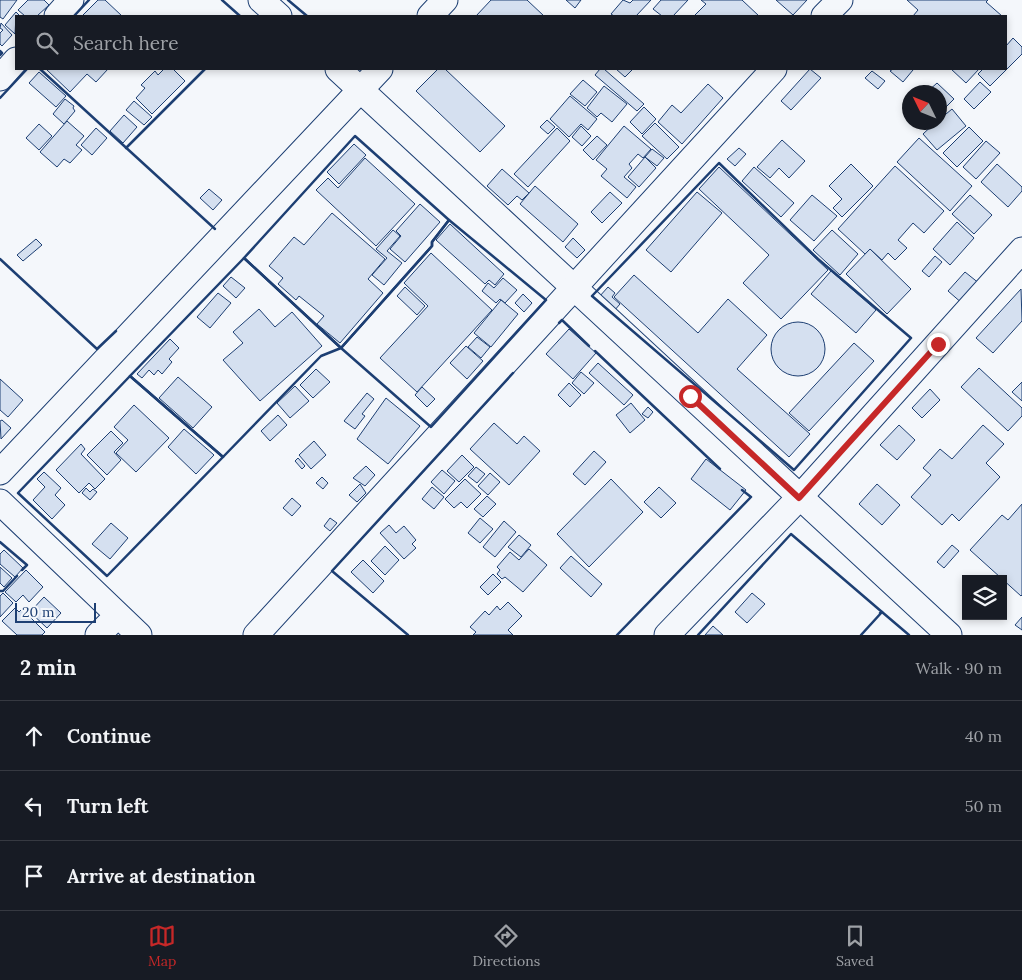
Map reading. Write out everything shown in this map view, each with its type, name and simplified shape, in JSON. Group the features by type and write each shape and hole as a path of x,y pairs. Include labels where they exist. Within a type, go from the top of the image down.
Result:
{"street":[{"path":"57,15 71,0"},
{"path":"261,0 278,15"},
{"path":"431,15 445,0"},
{"path":"825,15 840,0"},
{"path":"0,78 15,61"},
{"path":"339,70 949,635"},
{"path":"0,472 379,70"},
{"path":"256,635 773,70"},
{"path":"667,635 799,498 1022,250"},
{"path":"0,502 139,635"},
{"path":"98,635 117,616"}],"building":[{"path":"0,0 17,0 3,19 0,17"},
{"path":"28,0 44,0 49,5 38,15 24,15 18,10"},
{"path":"98,0 105,0 121,15 83,15"},
{"path":"491,0 527,0 543,15 477,15"},
{"path":"566,0 581,0 575,8"},
{"path":"623,0 630,3 633,0 651,0 637,15 611,14"},
{"path":"661,0 688,0 674,15 661,15 653,9"},
{"path":"701,0 742,0 758,15 695,15 706,4"},
{"path":"776,0 807,0 793,15"},
{"path":"907,0 988,0 986,2 1001,15 914,15 918,10"},
{"path":"16,12 19,15 15,15 15,34 5,25"},
{"path":"1,23 12,35 2,46 0,44 0,33 3,30 0,28"},
{"path":"1013,38 1022,47 1022,54 1007,69 1007,45"},
{"path":"47,70 107,70 96,82 87,74 70,92"},
{"path":"163,70 174,70 185,81 152,114 136,98 145,88 141,85 155,71 158,75"},
{"path":"437,70 446,70 505,126 480,152 416,91"},
{"path":"599,70 605,70 644,104 637,111 595,75"},
{"path":"617,70 632,70 625,77"},
{"path":"809,70 821,78 791,110 781,101"},
{"path":"892,70 913,70 903,82 890,71"},
{"path":"952,70 978,70 966,83"},
{"path":"982,70 1006,70 990,86 978,74"},
{"path":"872,71 885,81 878,89 865,78"},
{"path":"39,72 66,96 56,107 29,83"},
{"path":"583,80 597,92 585,106 570,94"},
{"path":"980,82 991,92 974,109 964,99"},
{"path":"708,84 723,98 682,144 658,122 672,105 681,113"},
{"path":"604,86 627,104 612,122 601,113 597,117 587,108"},
{"path":"947,92 954,99 947,106"},
{"path":"570,96 597,119 588,130 581,124 569,137 550,119"},
{"path":"65,99 74,106 75,111 64,124 53,114"},
{"path":"134,101 152,117 144,125 126,110"},
{"path":"644,107 656,119 642,134 630,122"},
{"path":"952,109 966,126 937,150 923,134 927,130 947,130 947,113"},
{"path":"124,115 137,127 123,143 110,131"},
{"path":"547,120 555,127 548,134 540,127"},
{"path":"67,121 84,136 76,145 82,150 70,163 64,159 57,167 40,152"},
{"path":"655,123 679,147 667,159 642,136"},
{"path":"39,124 52,136 39,150 26,138"},
{"path":"581,126 591,136 582,146 572,137"},
{"path":"624,126 651,149 643,158 638,154 629,164 632,168 624,177 636,187 627,198 601,176 607,169 596,160"},
{"path":"969,127 983,141 957,167 943,153"},
{"path":"96,128 107,138 92,155 81,145"},
{"path":"557,128 570,141 528,187 514,174"},
{"path":"597,136 607,145 593,160 583,150"},
{"path":"919,138 972,186 950,211 897,162"},
{"path":"782,140 805,161 789,178 779,168 770,178 757,167"},
{"path":"986,141 1000,153 976,179 963,167"},
{"path":"354,144 366,155 339,184 327,172"},
{"path":"739,148 746,154 735,166 727,159"},
{"path":"652,149 664,158 657,166 645,157"},
{"path":"645,157 656,168 639,187 628,177"},
{"path":"365,158 415,204 376,246 316,190 328,178 338,188"},
{"path":"851,164 873,186 842,217 833,208 842,199 829,186"},
{"path":"997,164 1022,187 1022,191 1008,207 981,182"},
{"path":"895,166 944,211 924,233 913,223 898,240 907,248 895,260 888,253 882,260 870,249 865,254 838,229"},
{"path":"719,167 828,270 781,319 743,283 769,255 699,189"},
{"path":"754,167 794,203 781,217 742,181"},
{"path":"502,169 529,193 522,200 517,196 508,205 487,186"},
{"path":"535,186 578,224 563,242 520,204"},
{"path":"209,189 222,200 213,210 200,198"},
{"path":"610,192 622,203 602,223 591,212"},
{"path":"697,192 722,213 671,272 646,250"},
{"path":"812,195 837,216 814,241 790,220"},
{"path":"970,195 992,215 974,234 952,214"},
{"path":"420,204 440,222 405,262 390,249 401,236 396,231"},
{"path":"332,213 385,259 368,279 383,293 340,343 317,324 324,316 299,296 296,300 278,284 283,278 269,266 294,237 304,245"},
{"path":"957,222 974,238 950,265 933,249"},
{"path":"450,224 504,274 495,285 489,280 485,284 436,240"},
{"path":"393,230 400,236 387,251 402,263 384,285 372,275 387,258 376,249"},
{"path":"832,230 858,254 840,275 813,250"},
{"path":"573,238 585,250 577,258 565,247"},
{"path":"36,239 42,245 23,261 17,255"},
{"path":"870,249 911,289 887,314 846,274"},
{"path":"431,253 492,310 417,392 380,358 428,306 404,283"},
{"path":"935,256 942,262 929,277 922,271"},
{"path":"831,271 876,310 856,333 811,294"},
{"path":"965,272 980,284 963,304 948,291"},
{"path":"634,275 698,333 728,299 767,335 737,369 810,434 789,457 614,297"},
{"path":"231,277 245,288 236,298 223,286"},
{"path":"503,278 517,290 505,303 500,299 496,303 482,291 488,283 494,288"},
{"path":"405,287 425,306 417,315 397,296"},
{"path":"608,287 615,293 612,297 620,304 614,311 599,297"},
{"path":"1021,289 1022,321 993,353 976,338"},
{"path":"218,293 231,303 210,328 197,317"},
{"path":"523,294 532,303 524,312 515,303"},
{"path":"501,300 518,314 491,347 474,333"},
{"path":"259,309 275,327 292,312 322,346 260,401 223,360 243,343 233,332"},
{"path":"798,322 808,324 817,330 823,339 825,349 823,359 817,368 808,374 798,376 788,374 779,368 773,359 771,349 773,339 779,330 788,324"},
{"path":"569,329 596,353 573,379 546,354"},
{"path":"477,337 490,347 481,358 468,347"},
{"path":"170,339 179,348 169,359 172,362 162,374 158,370 154,375 149,370 142,378 137,374"},
{"path":"854,343 874,361 809,431 789,413"},
{"path":"466,346 483,361 467,379 450,363"},
{"path":"598,363 633,395 624,405 589,373"},
{"path":"979,368 1022,408 1022,416 1008,431 961,387"},
{"path":"316,369 330,382 313,398 300,385"},
{"path":"581,372 594,383 584,394 572,383"},
{"path":"178,377 212,407 193,428 159,398"},
{"path":"0,379 23,400 8,417 0,410"},
{"path":"1022,382 1022,401 1012,392"},
{"path":"569,383 581,395 570,407 558,395"},
{"path":"295,386 309,401 290,418 277,403"},
{"path":"422,387 435,399 427,407 415,395"},
{"path":"930,389 940,400 922,418 912,408"},
{"path":"367,393 374,399 362,414 365,416 355,429 344,421"},
{"path":"386,398 420,426 388,464 357,439"},
{"path":"631,403 645,420 630,433 616,415"},
{"path":"134,405 169,438 136,472 116,453 128,440 114,427"},
{"path":"648,407 653,412 648,418 642,414"},
{"path":"278,415 287,425 270,441 261,431"},
{"path":"2,420 11,428 1,439 0,421"},
{"path":"494,423 517,444 524,436 540,451 509,485 470,449"},
{"path":"899,425 915,440 897,460 880,445"},
{"path":"983,425 1004,444 986,463 1000,477 959,521 952,514 942,525 911,497 931,475 923,468 940,449 952,459"},
{"path":"184,429 214,455 196,474 168,447"},
{"path":"111,431 123,443 114,452 121,460 107,475 87,455"},
{"path":"314,441 326,455 311,469 299,455"},
{"path":"81,444 85,449 81,454 105,479 95,489 89,483 79,493 56,470"},
{"path":"594,451 606,462 585,485 573,474"},
{"path":"462,455 474,467 459,482 447,471"},
{"path":"298,458 305,466 302,469 295,461"},
{"path":"706,459 746,490 730,510 691,479"},
{"path":"366,466 375,475 365,486 353,478"},
{"path":"476,467 485,474 477,483 468,476"},
{"path":"442,470 455,481 444,494 431,482"},
{"path":"44,472 61,488 55,495 65,505 52,519 33,500 45,487 37,479"},
{"path":"490,473 500,482 488,495 478,486"},
{"path":"322,477 328,483 323,489 316,483"},
{"path":"465,479 481,494 467,508 461,502 454,508 445,499"},
{"path":"611,479 643,512 589,567 557,534"},
{"path":"360,484 366,493 357,502 349,495"},
{"path":"877,484 900,505 882,525 859,504"},
{"path":"432,487 444,497 434,509 422,499"},
{"path":"659,487 676,503 661,518 644,502"},
{"path":"86,488 90,492 93,489 97,492 90,500 82,493"},
{"path":"487,496 496,504 483,517 474,509"},
{"path":"292,498 301,506 292,516 283,508"},
{"path":"1022,504 1021,596 1007,583 1007,575 998,575 970,550 1002,515 1008,520"},
{"path":"330,518 337,523 330,531 324,526"},
{"path":"480,518 493,529 480,543 468,533"},
{"path":"504,521 516,532 495,557 483,547"},
{"path":"111,523 128,538 110,559 92,544"},
{"path":"389,525 396,533 404,526 416,540 412,544 416,548 404,559 380,533"},
{"path":"519,535 531,545 521,557 508,547"},
{"path":"952,545 959,551 944,568 937,562"},
{"path":"385,546 399,560 385,575 371,561"},
{"path":"529,549 547,565 523,592 505,577 502,579 497,574 500,570 497,567 510,552 519,560"},
{"path":"4,550 23,568 15,577 0,564 0,554"},
{"path":"571,556 602,584 591,597 560,568"},
{"path":"363,560 384,581 373,593 351,572"},
{"path":"0,567 12,578 4,587 0,583"},
{"path":"26,570 43,587 29,602 23,595 16,602 5,592"},
{"path":"493,574 501,582 488,595 480,587"},
{"path":"3,593 13,603 0,617 0,596"},
{"path":"752,593 765,604 747,623 735,612"},
{"path":"44,597 61,613 47,628 30,612"},
{"path":"508,602 522,616 508,630 513,635 473,635 476,632 470,627 485,611 489,615 497,606 500,610"},
{"path":"15,608 19,612 22,609 45,632 42,635 17,635 2,621"},
{"path":"1022,617 1022,630 1015,625"},
{"path":"713,626 723,635 705,635"}],"wall":[{"path":"75,15 89,0"},
{"path":"222,0 239,15"},
{"path":"288,0 306,15"},
{"path":"0,51 2,53 0,55"},
{"path":"0,98 26,70"},
{"path":"41,70 215,229"},
{"path":"126,148 204,70"},
{"path":"355,136 449,220 432,242 432,246 341,348 244,258 355,136"},
{"path":"719,163 818,259 911,338 794,470 592,296 719,163"},
{"path":"449,220 546,300 431,427 341,348 432,246 432,242 449,220"},
{"path":"244,258 341,348 321,356 223,457 130,376 244,258"},
{"path":"0,259 97,349 116,331"},
{"path":"559,323 562,320 589,346"},
{"path":"595,351 720,469"},
{"path":"408,635 332,571 513,373"},
{"path":"130,376 223,457 107,576 18,493 130,376"},
{"path":"617,635 751,497 742,490"},
{"path":"698,635 791,534 882,612 861,635"},
{"path":"0,542 27,565 22,570"},
{"path":"0,591 3,591 17,576"},
{"path":"880,613 882,612 909,635"}],"route":[{"path":"690,396 799,498 938,344"}]}
